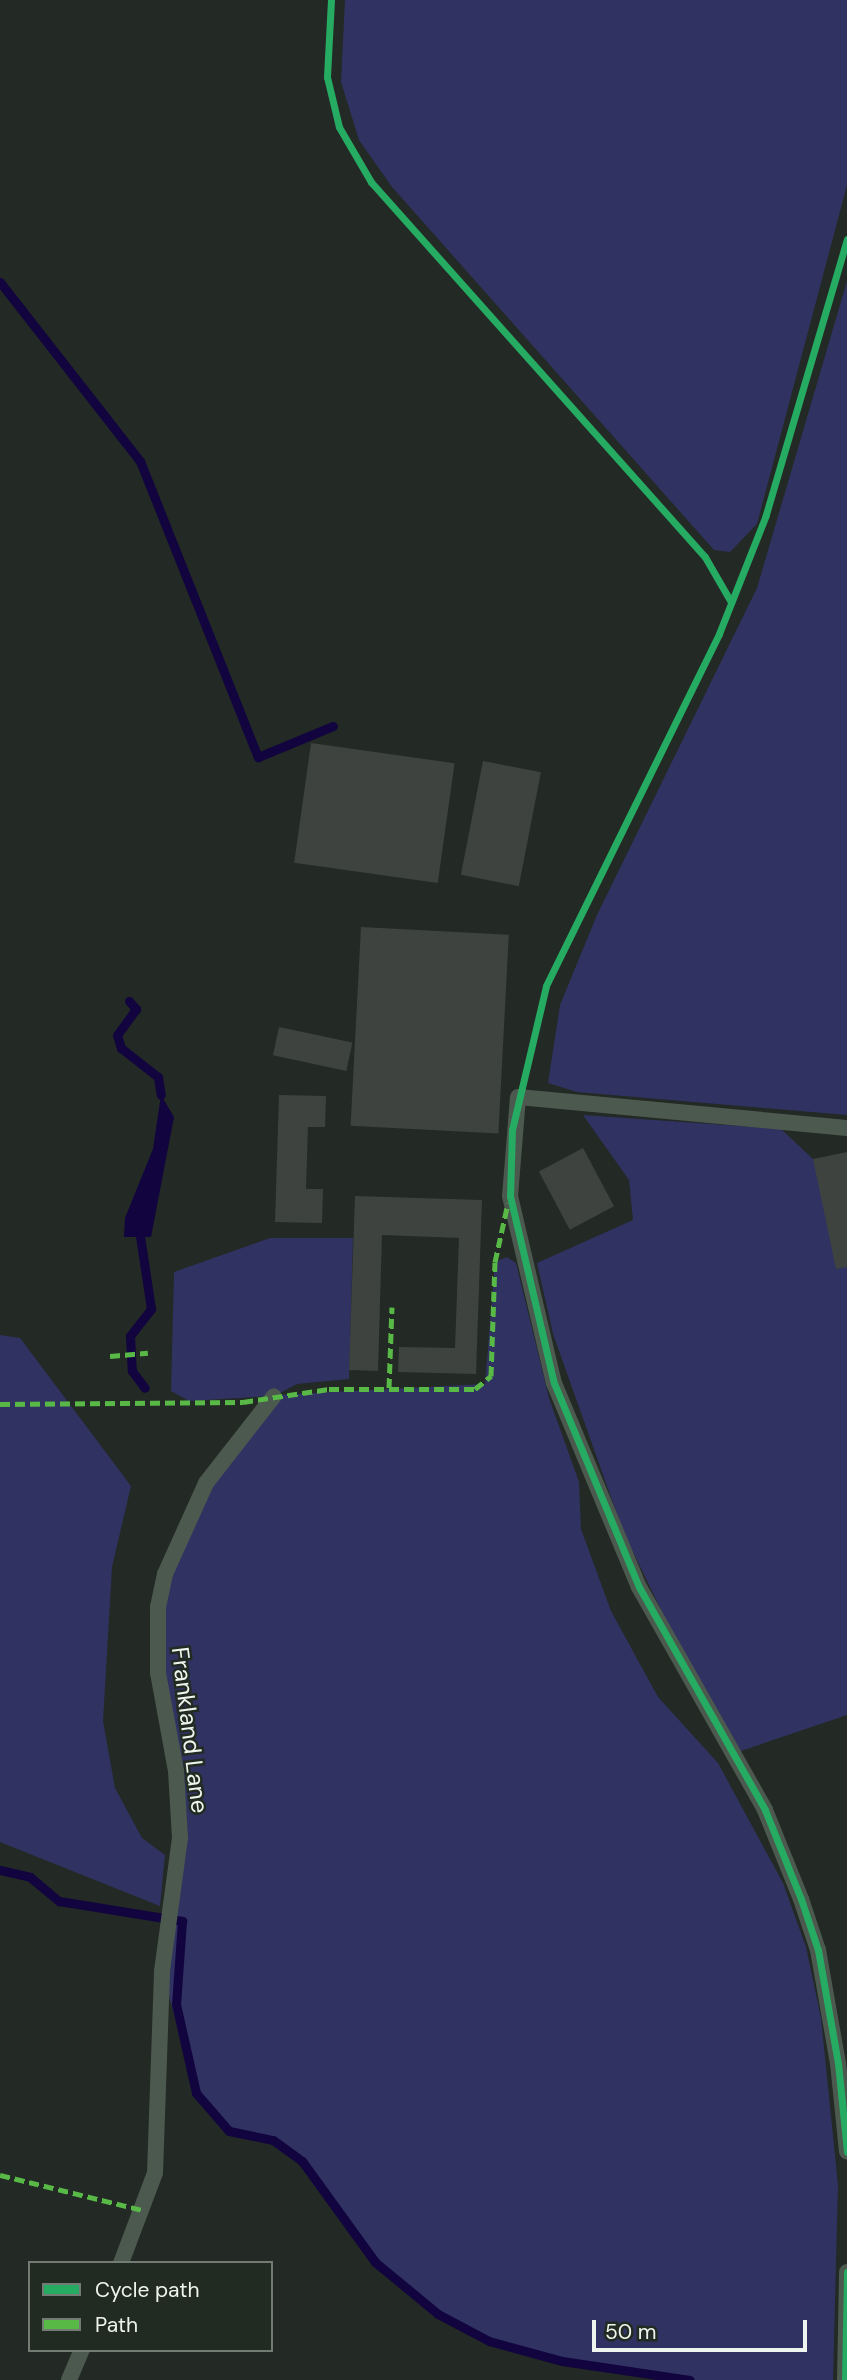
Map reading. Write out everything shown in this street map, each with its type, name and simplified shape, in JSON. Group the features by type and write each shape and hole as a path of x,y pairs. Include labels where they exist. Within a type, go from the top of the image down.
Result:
{"lane":[{"path":"847,1128 518,1097 510,1196 564,1408 639,1587 765,1810 801,1899 829,2013 847,2152"},
{"name":"Frankland Lane","path":"122,2261 155,2173 162,1972 180,1838 176,1771 158,1673 158,1607 165,1574 206,1483 274,1396"},
{"path":"845,2380 847,2272"},
{"path":"69,2380 81,2352"}],"shaded area":[{"path":"345,0 847,0 847,185 757,524 730,552 714,550 392,187 359,140 341,82"},
{"path":"847,281 847,1115 577,1092 548,1083 560,1005 597,915 757,588"},
{"path":"161,1095 174,1117 151,1237 124,1237 125,1218 153,1149"},
{"path":"583,1115 781,1129 813,1159 847,1267 847,1715 741,1751 677,1643 623,1531 553,1334 537,1263 633,1220 629,1180"},
{"path":"270,1238 353,1238 349,1379 297,1384 276,1395 485,1384 495,1262 507,1257 516,1263 549,1398 579,1482 581,1529 611,1611 658,1697 718,1763 783,1883 806,1947 821,2018 838,2185 833,2380 690,2380 562,2361 489,2341 438,2314 375,2262 302,2161 273,2140 229,2131 196,2093 162,1971 180,1838 156,1635 182,1532 272,1396 189,1401 171,1391 174,1272"},
{"path":"0,1335 20,1338 131,1486 112,1567 103,1721 115,1788 142,1838 165,1855 160,1906 0,1842"}],"building":[{"path":"311,743 455,763 438,883 294,863"},
{"path":"483,761 541,772 519,886 461,875"},
{"path":"361,927 509,935 498,1133 351,1126"},
{"path":"279,1027 352,1043 346,1071 273,1055"},
{"path":"279,1095 326,1096 325,1127 308,1127 306,1189 323,1189 322,1223 275,1222"},
{"path":"583,1148 614,1206 570,1230 539,1171"},
{"path":"847,1152 847,1267 836,1269 813,1159"},
{"path":"355,1196 482,1200 476,1374 398,1372 399,1347 455,1348 459,1238 382,1235 378,1371 349,1370"}],"waterway":[{"path":"0,282 140,461 258,757 333,726"},
{"path":"129,1001 136,1009 117,1035 121,1048 158,1077 161,1095"},
{"path":"140,1236 151,1309 130,1336 132,1371 145,1388"},
{"path":"0,1870 30,1877 59,1901 182,1921 176,2004 196,2093 229,2131 273,2140 302,2161 375,2262 438,2314 489,2341 562,2361 690,2380"}],"marked path":[{"path":"0,1404 243,1402 329,1389 475,1389 491,1376 495,1262 508,1203"},
{"path":"389,1388 392,1307"},
{"path":"110,1356 148,1353"},
{"path":"0,2175 143,2210"}],"cycle path":[{"path":"331,0 327,77 339,127 371,182 705,557 731,602"},
{"path":"847,239 766,515 719,634 546,986 512,1130 510,1196 554,1383 639,1587 765,1810 801,1899 818,1950 838,2063 847,2152"},
{"path":"845,2380 847,2272"}]}
